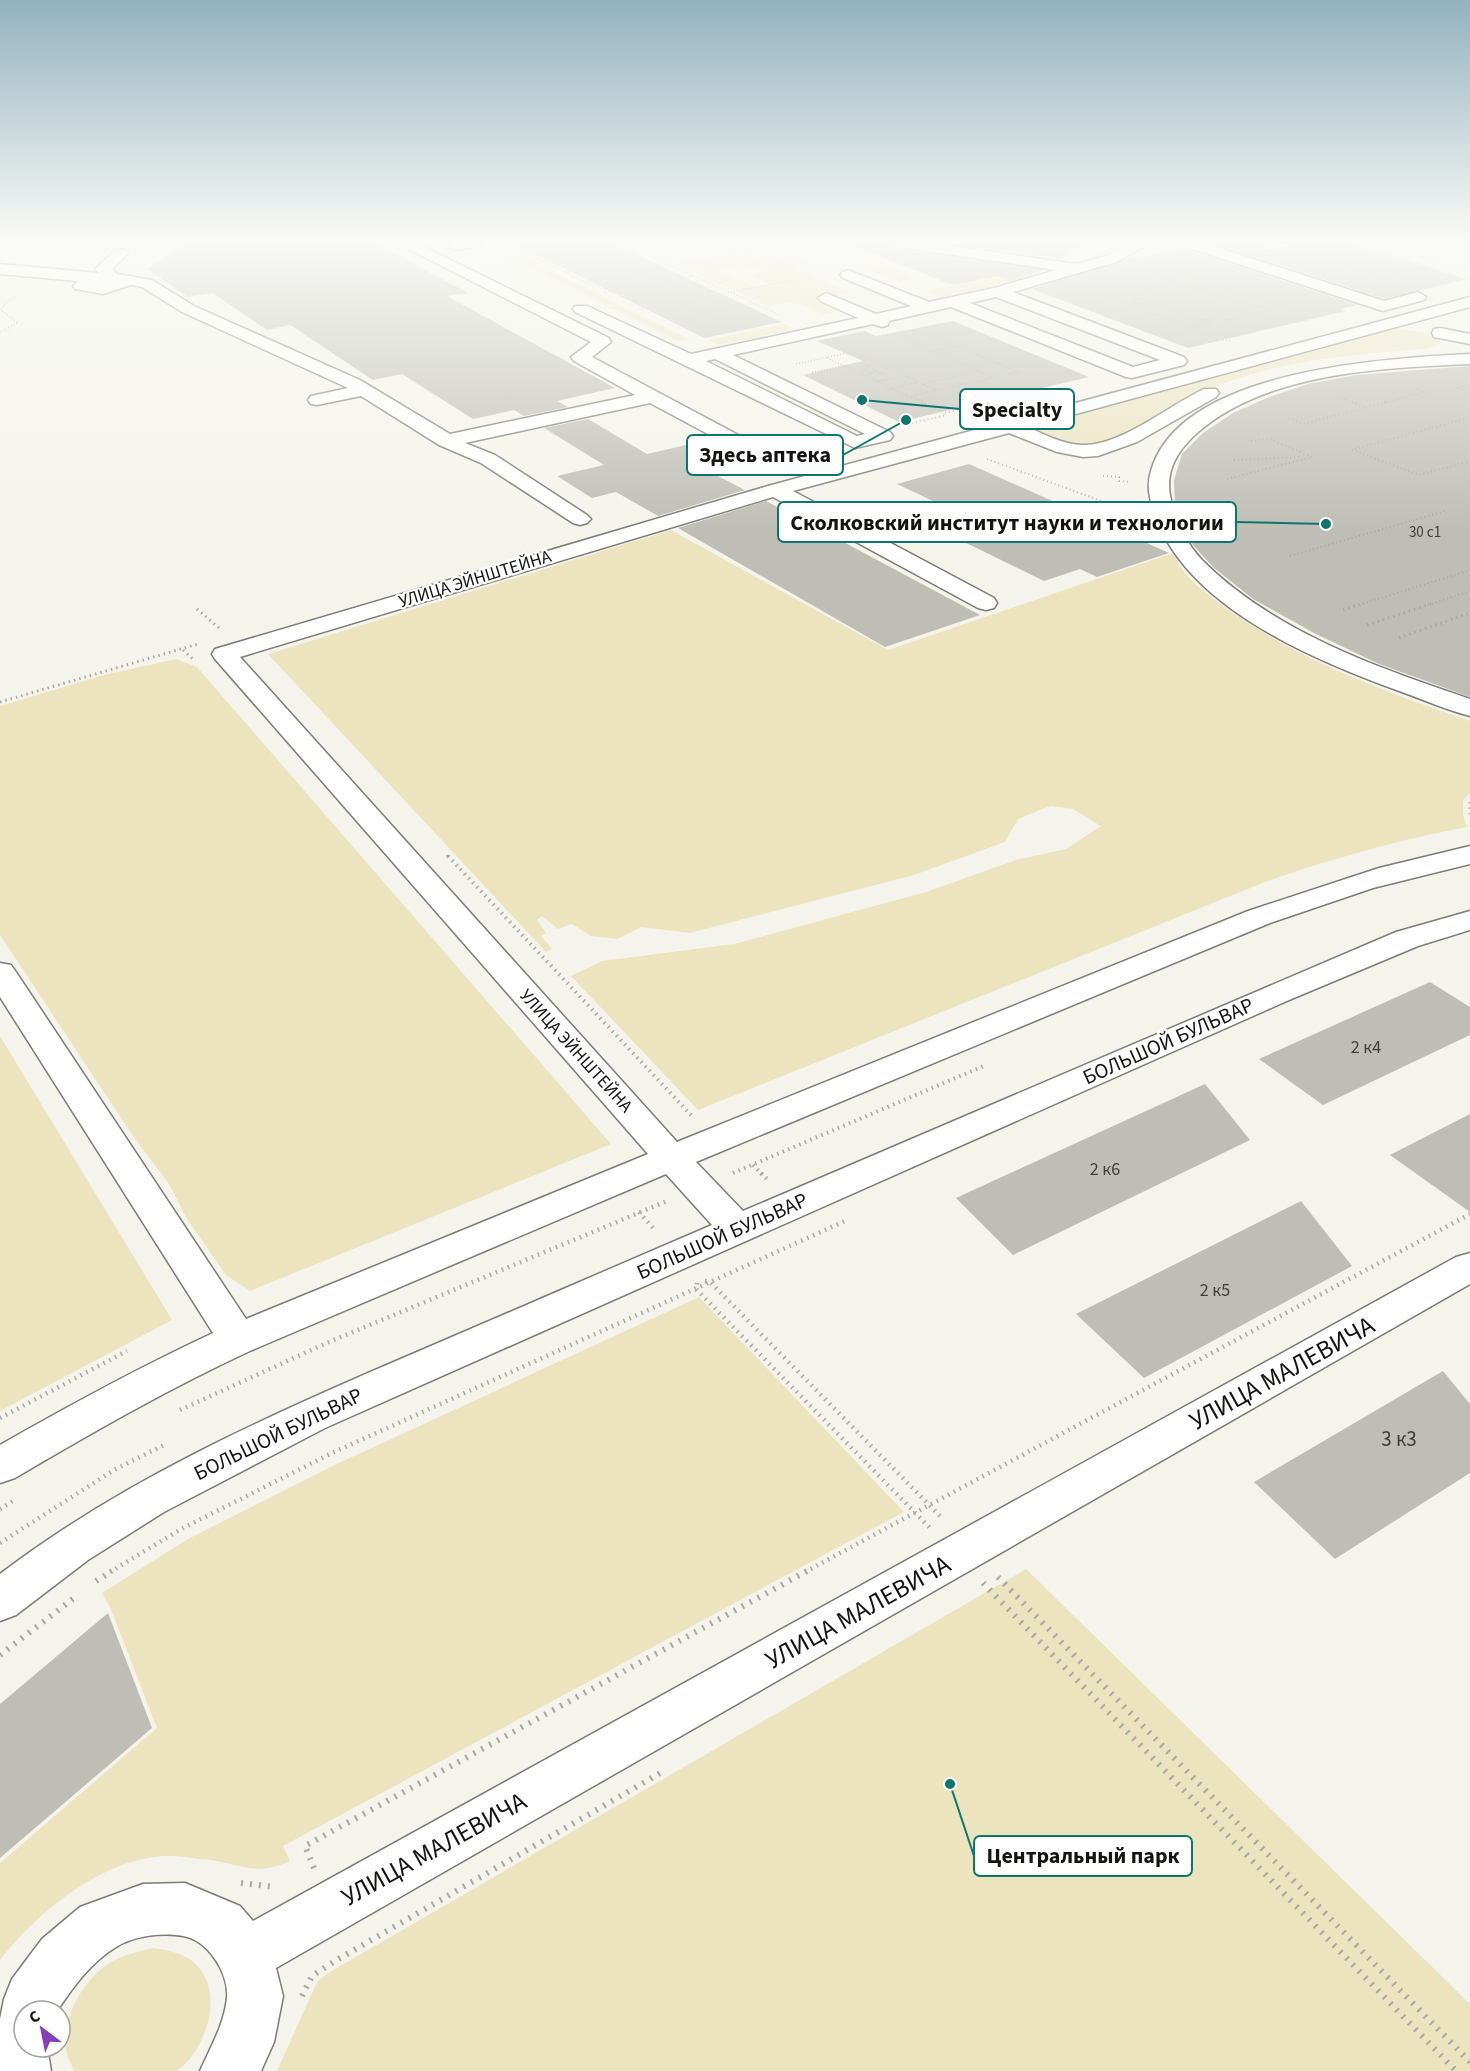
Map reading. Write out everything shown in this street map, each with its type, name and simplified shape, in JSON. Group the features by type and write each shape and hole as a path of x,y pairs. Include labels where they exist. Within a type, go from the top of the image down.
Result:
{"street":[{"path":"252,339 364,390 446,441 488,459 580,519"},
{"path":"596,339 603,342 580,357 782,466"},
{"path":"644,339 855,442 883,436 717,354"},
{"path":"688,360 789,339"},
{"path":"1046,339 1132,373 1178,361 1119,339"},
{"name":"УЛИЦА ЭЙНШТЕЙНА","path":"738,1229 672,1158 224,654 775,490 1008,425 1334,339"},
{"path":"1438,339 1470,348"},
{"path":"1008,425 1063,448 1086,452 1114,446 1190,404 1232,384 1285,369 1443,341 1470,339"},
{"path":"1470,359 1406,361 1328,372 1266,388 1213,409 1186,431 1167,453 1157,484 1170,531 1194,564 1248,610 1310,644 1376,675 1470,708"},
{"path":"317,400 364,390"},
{"path":"446,441 652,397"},
{"path":"1190,404 1213,409"},
{"path":"775,490 986,603"},
{"path":"0,1466 95,1410 171,1370 238,1339 672,1158 1259,917 1332,891 1393,873 1470,855"},
{"name":"БОЛЬШОЙ БУЛЬВАР","path":"0,1601 28,1578 120,1515 216,1462 310,1416 1278,993 1407,939 1470,920"},
{"path":"0,972 238,1339"},
{"name":"УЛИЦА МАЛЕВИЧА","path":"246,1955 978,1572 1470,1267"},
{"path":"32,1999 61,1958 99,1926 143,1910 185,1909 222,1924 246,1955 255,1996 246,2042 229,2071"}],"path":[{"path":"907,339 993,378"},
{"path":"926,404 927,402 912,396 1018,372 939,339"},
{"path":"932,351 956,346"},
{"path":"754,373 852,352 937,390"},
{"path":"826,357 862,376 932,407"},
{"path":"862,376 872,374 863,369 879,375 883,374 866,366 878,364"},
{"path":"923,384 978,371"},
{"path":"875,382 904,376"},
{"path":"890,389 919,382"},
{"path":"1470,385 1457,388 1470,393"},
{"path":"1289,418 1303,424 1425,392 1408,386"},
{"path":"901,426 1042,390"},
{"path":"1344,399 1366,407"},
{"path":"1467,418 1353,449 1419,475 1470,461"},
{"path":"1251,441 1268,438 1317,459"},
{"path":"1234,460 1312,457"},
{"path":"1227,479 1312,457"},
{"path":"985,458 1128,509 1170,531"},
{"path":"1103,476 1113,476"},
{"path":"1290,556 1446,511"},
{"path":"1343,610 1470,570"},
{"path":"1367,625 1470,591"},
{"path":"197,609 207,617"},
{"path":"1399,638 1470,613"},
{"path":"0,702 183,649"},
{"path":"1470,802 1470,815"},
{"path":"442,849 695,1120"},
{"path":"727,1176 989,1063"},
{"path":"746,1158 775,1187"},
{"path":"170,1414 339,1337 673,1198"},
{"path":"635,1207 660,1236"},
{"path":"305,1846 915,1512 1470,1214"},
{"path":"698,1280 696,1289 915,1512 1470,2062"},
{"path":"710,1282 928,1505 978,1572 1456,2071"},
{"path":"0,1418 122,1353"},
{"path":"90,1586 181,1529 332,1453"},
{"path":"0,1509 20,1497"},
{"path":"978,1572 1009,1572"},
{"path":"0,1655 81,1593"},
{"path":"300,2000 312,1976 335,1961 664,1771"}],"shaded area":[{"path":"715,339 750,339 719,345 708,340"},
{"path":"1359,339 1438,339 1440,341 1436,346 1425,349 1339,357 1282,366 1255,373 1192,397 1117,439 1099,445 1062,442 1045,435 1038,430 1038,426"},
{"path":"671,530 888,650 1173,553 1182,569 1200,588 1250,625 1280,642 1373,686 1470,721 1470,793 1463,800 1463,815 1467,827 1365,851 1265,882 698,1110 571,976 602,961 734,944 926,892 1016,860 1066,849 1101,826 1073,809 1050,806 1018,819 1005,842 914,875 690,933 641,927 617,939 591,936 572,924 558,929 542,916 537,920 546,933 541,936 552,949 546,952 268,654"},
{"path":"176,659 197,667 611,1144 250,1291 226,1275 187,1219 169,1184 133,1136 0,935 0,706 104,675"},
{"path":"0,1036 172,1320 0,1411"},
{"path":"699,1297 904,1512 283,1846 290,1861 278,1866 258,1869 180,1857 163,1856 139,1860 93,1878 51,1907 32,1924 0,1960 0,1863 157,1728 110,1607 102,1593 188,1539 339,1463"},
{"path":"1026,1569 1470,2004 1470,2071 277,2071 317,1982 328,1973"},
{"path":"153,1948 183,1955 203,1973 209,1986 211,2002 204,2034 188,2061 177,2071 74,2071 69,2059 72,2059 72,2011 75,2003 98,1971 124,1956"}],"building":[{"path":"311,339 525,339 615,388 557,401 568,407 524,416 514,410 473,419 402,374 373,380"},
{"path":"828,339 996,339 1089,377 899,422 803,375 863,361 817,341"},
{"path":"1163,339 1228,339 1188,348"},
{"path":"1470,366 1470,697 1379,664 1314,633 1253,599 1213,567 1193,545 1175,508 1174,480 1182,454 1203,433 1233,413 1269,397 1308,384 1356,375"},
{"path":"588,419 647,454 712,439 723,445 710,472 745,490 658,516 616,492 592,498 557,476 604,465 544,428"},
{"path":"969,464 1169,553 1097,577 1080,569 1044,581 919,520 952,510 897,484"},
{"path":"766,501 980,615 885,647 678,528"},
{"path":"1430,982 1470,1007 1470,1035 1323,1105 1259,1059"},
{"path":"1205,1084 1250,1140 1013,1255 956,1198"},
{"path":"1470,1114 1470,1212 1390,1155"},
{"path":"1301,1201 1352,1266 1144,1378 1076,1314"},
{"path":"1443,1371 1470,1404 1470,1473 1335,1559 1254,1482"},
{"path":"108,1613 152,1728 0,1858 0,1704"}],"place":[{"name":"Specialty","path":"862,400"},
{"name":"Здесь аптека","path":"906,420"},
{"name":"Сколковский институт науки и технологии","path":"1326,524"},
{"name":"Центральный парк","path":"950,1784"}]}
